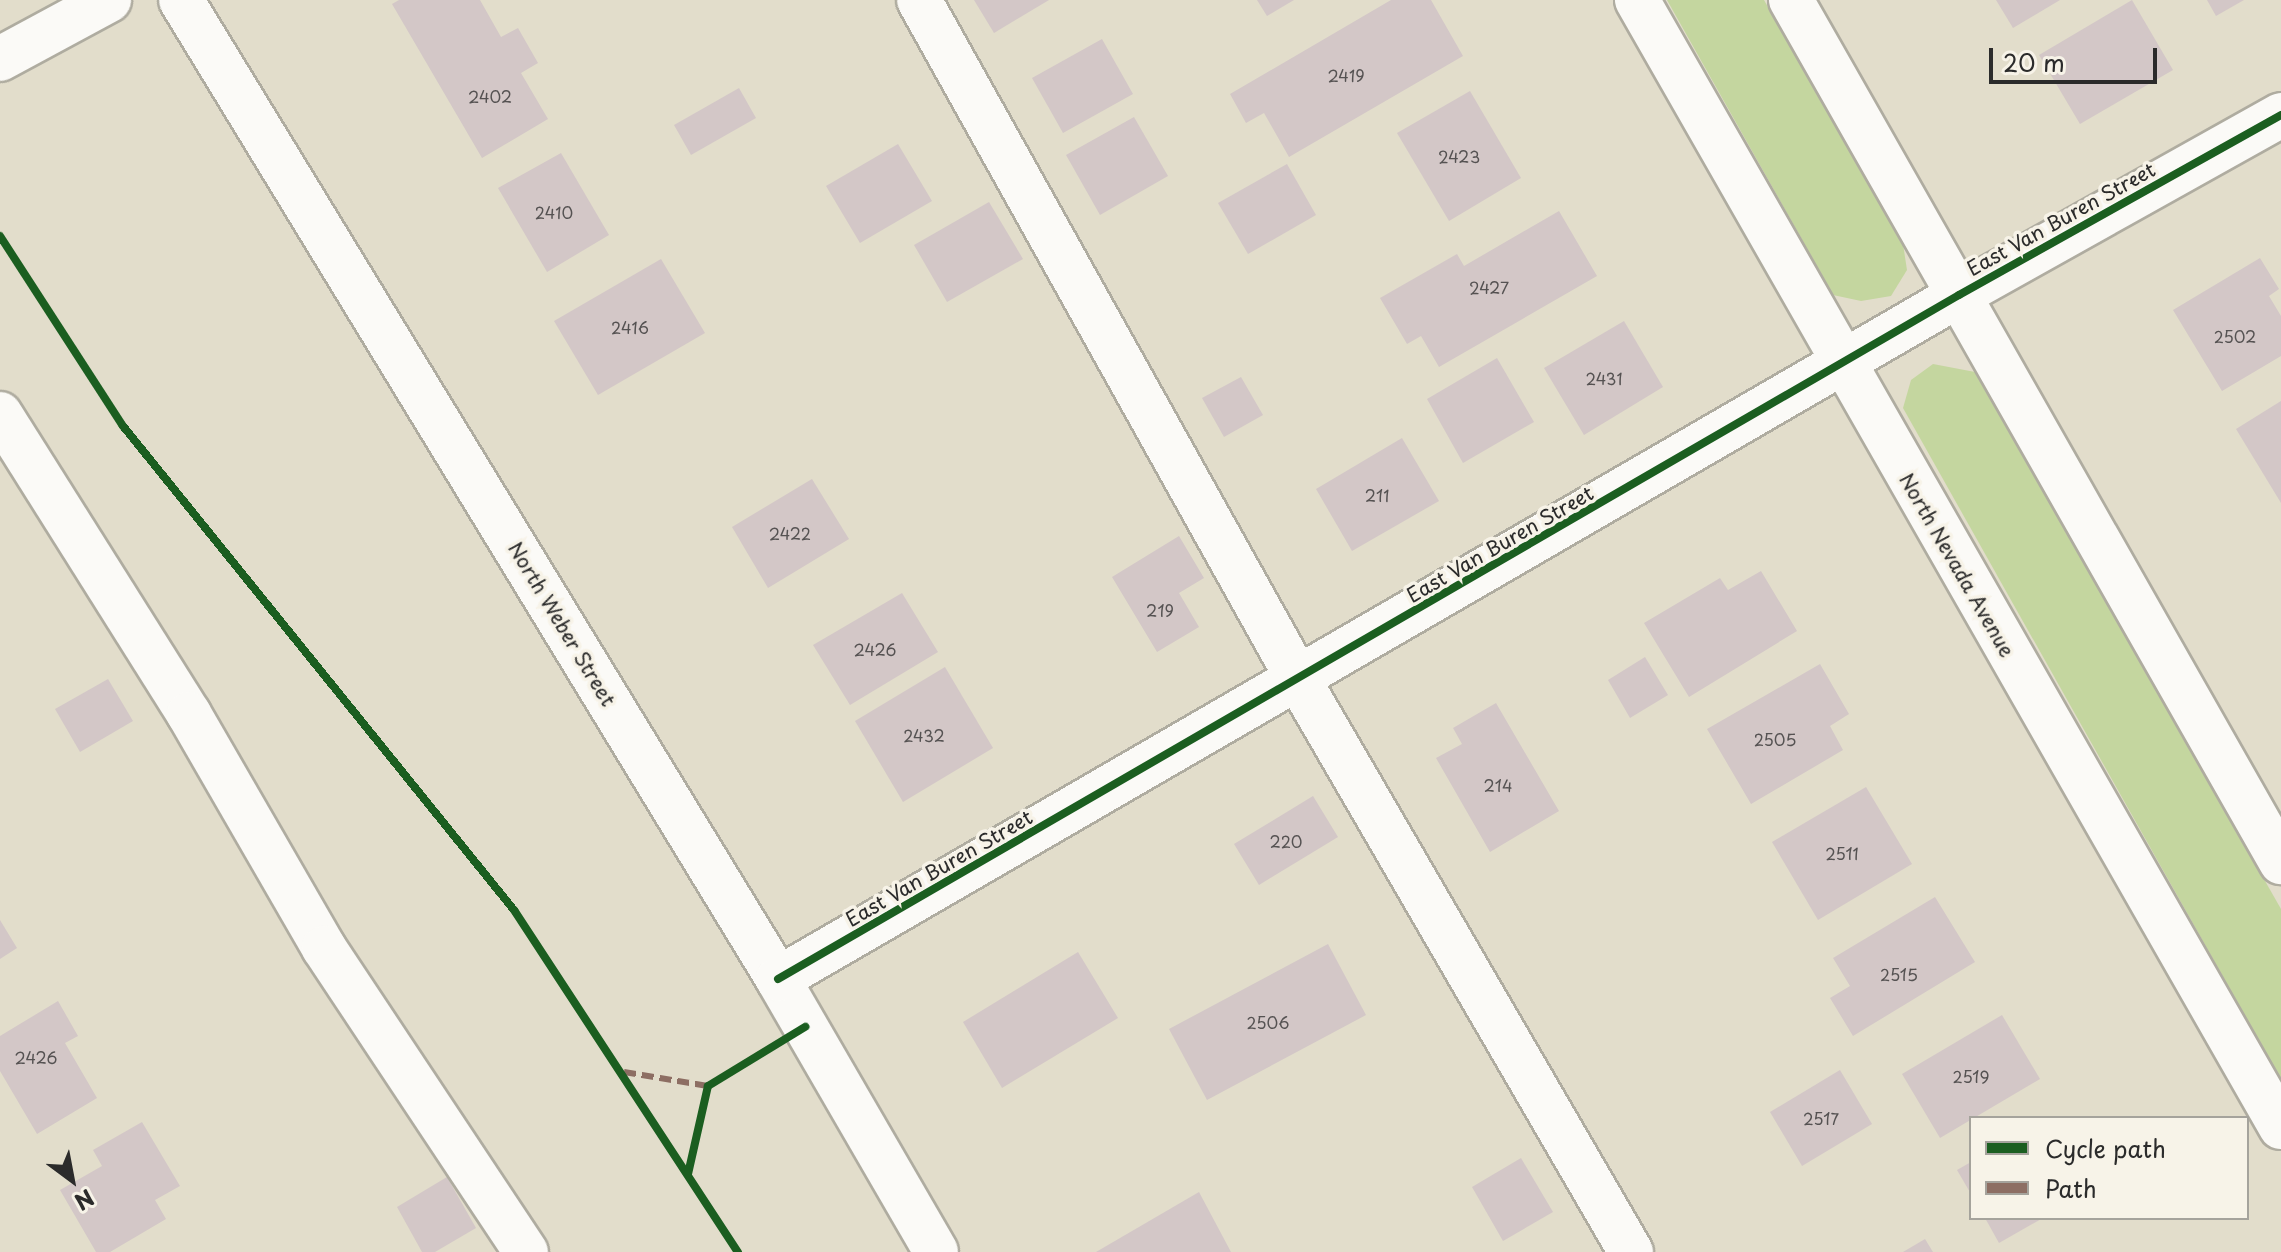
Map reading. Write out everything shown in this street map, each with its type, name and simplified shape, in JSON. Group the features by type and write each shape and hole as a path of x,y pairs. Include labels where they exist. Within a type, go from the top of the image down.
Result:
{"street":[{"path":"0,59 109,0"},
{"name":"North Weber Street","path":"181,0 778,979 936,1252"},
{"path":"919,0 1298,679 1631,1252"},
{"name":"North Nevada Avenue","path":"1637,0 2281,1127"},
{"path":"1791,0 2281,862"},
{"name":"East Van Buren Street","path":"778,979 1843,365 1959,295 2281,115"},
{"path":"0,414 189,714 324,948 526,1252"}],"green space":[{"path":"1667,0 1764,0 1903,244 1907,270 1891,296 1861,301 1833,295"},
{"path":"1933,364 1975,372 2281,909 2281,1080 1903,408 1911,380"}],"building":[{"path":"399,0 480,0 501,37 518,28 538,63 521,73 548,119 482,158 392,4"},
{"path":"974,0 1049,0 994,33"},
{"path":"1257,0 1294,0 1267,16"},
{"path":"1391,0 1431,0 1463,56 1289,157 1264,113 1246,123 1230,94"},
{"path":"1996,0 2060,0 2013,28"},
{"path":"2132,0 2173,70 2080,124 2039,55"},
{"path":"2207,0 2244,0 2216,16"},
{"path":"1102,39 1133,94 1063,133 1032,78"},
{"path":"739,88 756,118 691,155 674,125"},
{"path":"1470,91 1521,178 1449,221 1397,133"},
{"path":"1134,117 1168,176 1100,215 1066,155"},
{"path":"898,144 932,201 860,243 826,186"},
{"path":"561,153 609,235 547,272 498,188"},
{"path":"1287,164 1316,215 1248,254 1218,203"},
{"path":"989,202 1023,259 947,302 914,245"},
{"path":"1559,211 1597,276 1439,367 1421,336 1407,344 1380,298 1457,254 1464,266"},
{"path":"2260,258 2279,289 2269,296 2281,316 2281,356 2222,391 2173,310"},
{"path":"661,259 705,333 598,395 554,321"},
{"path":"1624,321 1663,387 1584,435 1544,368"},
{"path":"1497,358 1534,422 1463,463 1427,399"},
{"path":"1241,377 1263,415 1224,437 1202,398"},
{"path":"2281,401 2281,503 2236,429"},
{"path":"1402,438 1439,501 1352,551 1316,489"},
{"path":"812,479 849,539 768,588 732,527"},
{"path":"1179,536 1204,578 1179,593 1199,627 1157,652 1112,577"},
{"path":"1761,571 1797,631 1689,697 1644,623 1720,578 1728,590"},
{"path":"902,593 938,652 850,705 813,645"},
{"path":"1645,657 1668,695 1630,718 1608,680"},
{"path":"1820,664 1849,714 1830,726 1843,750 1751,804 1707,729"},
{"path":"945,667 993,748 903,802 855,721"},
{"path":"108,679 133,721 80,752 55,709"},
{"path":"1496,703 1559,811 1490,852 1436,758 1462,744 1453,728"},
{"path":"1866,787 1912,864 1818,920 1772,842"},
{"path":"1313,796 1338,837 1259,885 1234,844"},
{"path":"1935,897 1975,962 1853,1036 1830,998 1850,986 1833,958"},
{"path":"0,920 17,948 0,959"},
{"path":"1328,944 1366,1015 1207,1100 1169,1029"},
{"path":"1078,952 1118,1018 1002,1088 963,1022"},
{"path":"58,1001 78,1036 65,1043 97,1098 37,1134 0,1071 0,1036"},
{"path":"2002,1015 2040,1079 1977,1116 1969,1116 1969,1121 1940,1138 1902,1074"},
{"path":"1840,1070 1872,1124 1802,1166 1770,1112"},
{"path":"142,1122 180,1186 155,1200 166,1219 110,1252 96,1252 60,1190 102,1166 93,1150"},
{"path":"1521,1158 1553,1212 1503,1241 1472,1187"},
{"path":"1969,1163 1969,1191 1957,1170"},
{"path":"447,1177 476,1228 435,1252 422,1252 397,1207"},
{"path":"1199,1192 1231,1252 1096,1252"},
{"path":"1986,1220 2039,1220 1999,1243"},
{"path":"1925,1239 1933,1252 1903,1252"}],"marked path":[{"path":"624,1072 708,1086"}],"cycle path":[{"path":"778,979 1959,295 2281,115"},
{"path":"0,236 123,426 514,910 738,1252"},
{"path":"688,1174 708,1086 805,1027"}]}
